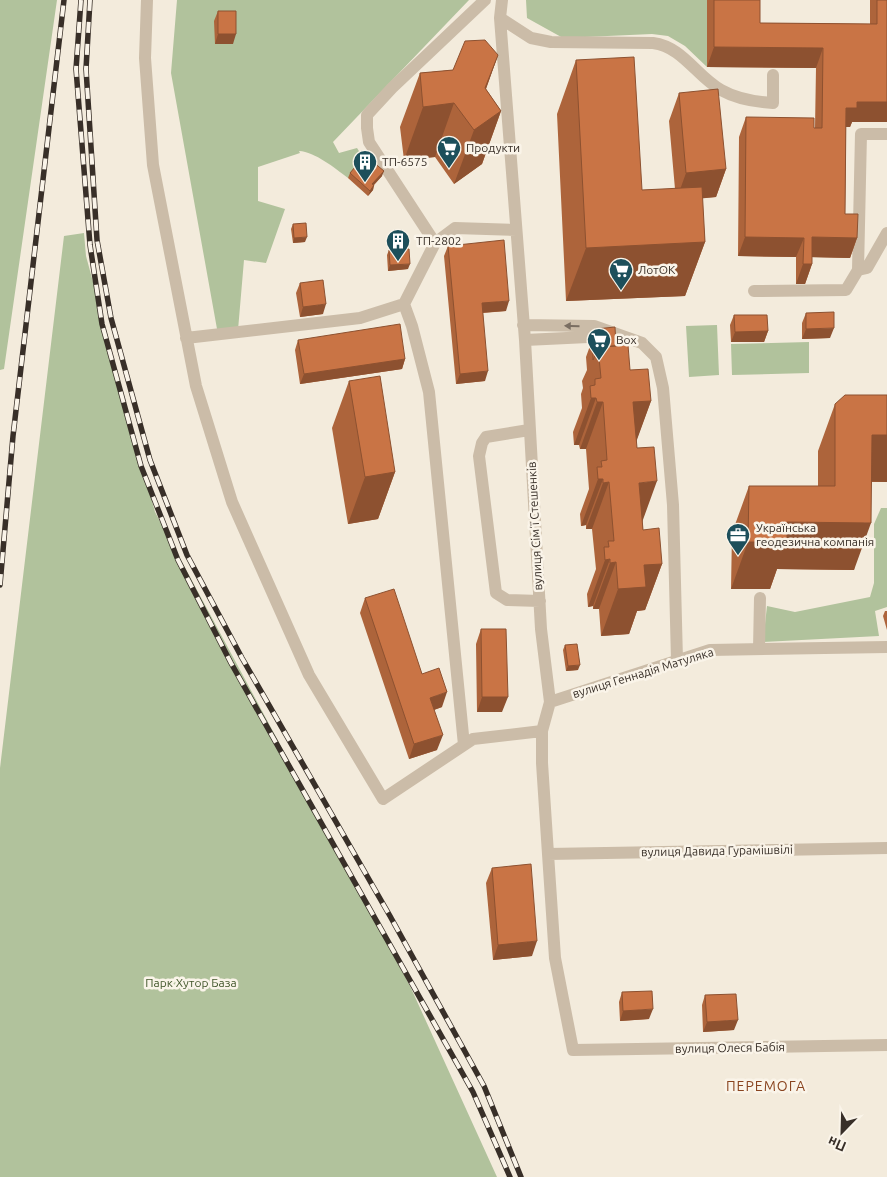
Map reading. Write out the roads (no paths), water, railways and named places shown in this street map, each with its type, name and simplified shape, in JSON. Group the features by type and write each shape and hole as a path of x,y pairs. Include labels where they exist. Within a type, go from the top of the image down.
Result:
{"street":[{"path":"147,0 145,58 153,165 196,386 232,502 309,675 383,799 473,739 542,731"},
{"path":"435,242 369,142 366,128 367,115 392,88 485,0"},
{"name":"вулиця Сімʼї Стешенків","path":"502,0 500,18 525,340 540,601 550,702 542,731 542,763 548,854 556,958 574,1050"},
{"path":"500,18 531,38 552,42 664,44 674,50 721,90 753,102 773,104 773,75"},
{"path":"754,291 846,290 858,270 861,134 887,134"},
{"path":"186,338 360,318 404,304 435,242 455,228 516,230"},
{"path":"858,270 867,268 887,234"},
{"path":"404,304 412,326 429,392 464,745"},
{"path":"523,325 594,326 642,343 656,357 663,388 673,505 678,660"},
{"path":"525,340 618,336"},
{"path":"529,430 486,438 482,443 479,456 496,593 507,600 540,601"},
{"path":"759,649 760,598"},
{"name":"вулиця Геннадія Матуляка","path":"550,702 710,650 887,648"},
{"name":"вулиця Давида Гурамішвілі","path":"548,854 887,848"},
{"name":"вулиця Олеся Бабія","path":"574,1050 887,1046"}],"railway":[{"path":"0,585 13,436 64,0"},
{"path":"81,0 76,69 90,245 102,324 141,466 178,560 231,663 473,1092 510,1177"},
{"path":"90,0 86,69 97,240 111,318 150,460 187,555 242,658 390,916 484,1086 521,1177"}],"place":[{"name":"Продукти","path":"449,169"},
{"name":"ТП-6575","path":"365,183"},
{"name":"ТП-2802","path":"398,262"},
{"name":"ЛотОК","path":"621,291"},
{"name":"Box","path":"599,361"},
{"name":"Українська геодезична компанія","path":"738,556"}],"district":[{"name":"ПЕРЕМОГА","path":"766,1086"}],"park label":[{"name":"Парк Хутор База","path":"191,983"}]}
